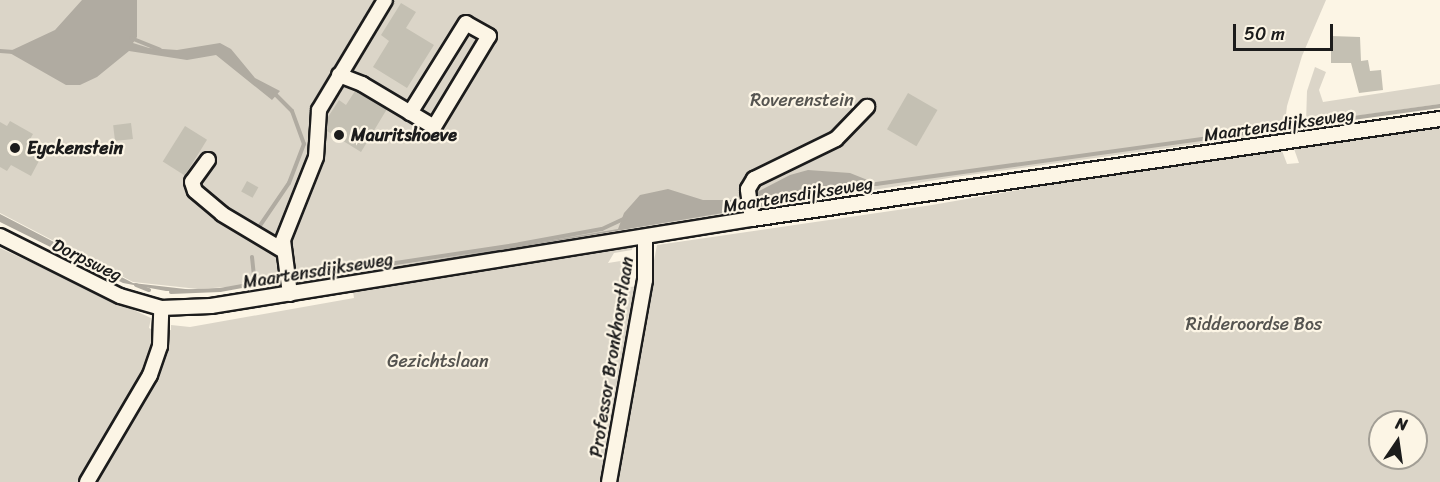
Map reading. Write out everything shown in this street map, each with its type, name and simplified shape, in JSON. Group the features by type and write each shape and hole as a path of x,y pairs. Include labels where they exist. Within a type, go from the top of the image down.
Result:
{"street":[{"path":"290,294 284,251 291,213 316,157 319,110 385,0"},
{"path":"339,75 362,84 434,128 489,36 466,23 410,113"},
{"path":"752,219 748,189 754,179 836,139 867,107"},
{"name":"Maartensdijkseweg","path":"161,308 211,306 752,219 1440,119"},
{"path":"208,159 192,182 195,191 222,214 284,251"},
{"name":"Dorpsweg","path":"0,236 107,291 161,308"},
{"name":"Professor Bronkhorstlaan","path":"609,482 645,280 645,238"},
{"path":"87,482 150,375 160,346 161,308"}],"green space":[{"name":"Eyckenstein","path":"0,0 1326,0 1302,56 1287,106 1284,132 955,177 297,282 198,289 133,282 0,213"},
{"path":"1315,67 1326,72 1319,90 1323,102 1440,84 1440,104 1306,123 1307,91"},
{"path":"1440,127 1440,482 0,482 0,248 151,318 149,328 157,332 171,330 171,325 190,327 354,298 351,279 635,233 632,250 614,253 608,263 633,259 628,287 649,286 657,245 932,205 1030,188 1034,182 1099,177 1281,148 1287,164 1299,163 1293,146"}],"shaded area":[{"path":"82,0 137,0 137,37 133,43 149,48 177,50 220,43 231,49 255,78 280,91 272,100 216,55 187,60 129,51 97,77 80,85 66,85 8,52 55,30"},
{"path":"808,170 850,173 880,185 754,208 752,198 757,192 790,175"},
{"path":"668,189 703,200 737,200 735,211 298,284 192,291 166,291 123,283 0,222 0,214 133,283 194,290 297,283 618,229 624,213 640,195"}],"building":[{"path":"401,3 416,12 406,28 434,45 407,88 373,67 389,41 381,35"},
{"path":"1331,36 1360,37 1361,61 1368,60 1370,71 1381,70 1383,90 1359,93 1351,63 1331,63"},
{"path":"355,91 387,109 361,152 327,131 328,117 339,100 346,105"},
{"path":"908,93 937,110 916,146 887,129"},
{"name":"Eyckenstein","path":"10,121 33,134 29,141 32,155 40,159 31,176 11,165 7,171 0,167 0,122 7,126"},
{"path":"131,123 133,139 115,141 113,125"},
{"path":"185,126 207,140 185,175 163,162"},
{"path":"247,181 258,187 253,198 241,191"}],"waterway":[{"path":"131,38 160,50"},
{"path":"0,51 14,52"},
{"path":"259,227 289,183 304,144 292,111 275,94"},
{"path":"876,184 1440,106"},
{"path":"303,277 520,244 602,229 626,218"},
{"path":"252,257 255,284"},
{"path":"171,292 220,290 275,280"},
{"path":"136,285 149,290"}],"place":[{"name":"Mauritshoeve","path":"339,135"},
{"name":"Eyckenstein","path":"15,148"}],"park label":[{"name":"Roverenstein","path":"802,100"},
{"name":"Ridderoordse Bos","path":"1254,324"},
{"name":"Gezichtslaan","path":"438,361"}]}
